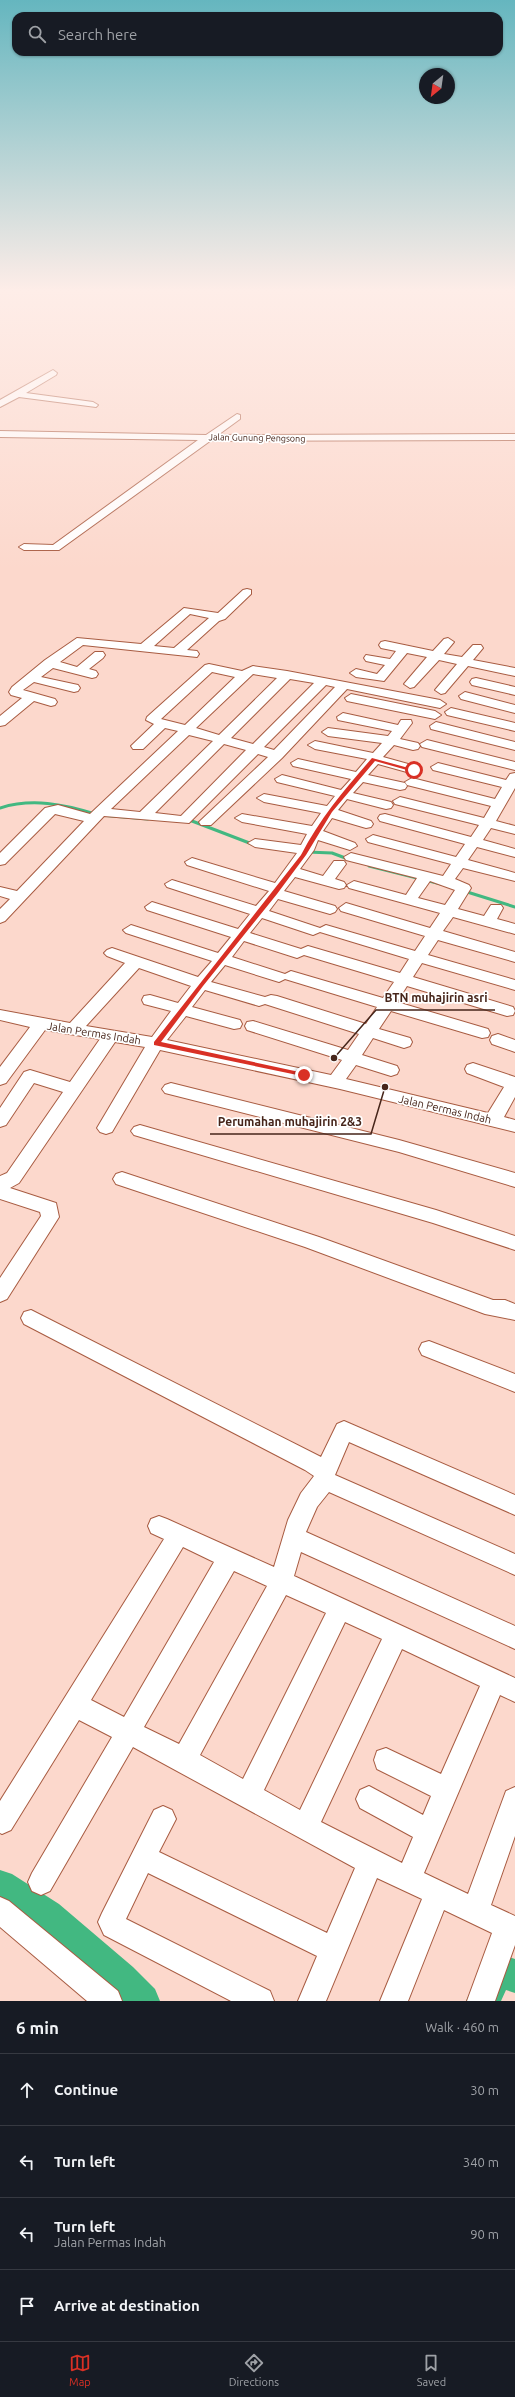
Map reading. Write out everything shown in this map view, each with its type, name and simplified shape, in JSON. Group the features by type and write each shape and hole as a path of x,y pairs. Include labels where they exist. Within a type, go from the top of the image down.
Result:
{"street":[{"path":"0,404 35,383"},
{"path":"18,394 93,404"},
{"path":"24,547 55,548 237,417"},
{"name":"Jalan Gunung Pengsong","path":"0,434 211,437 515,437"},
{"path":"177,652 247,592"},
{"path":"144,648 188,610 219,617"},
{"path":"51,702 30,698 15,692 49,664 81,641 193,654"},
{"path":"410,684 448,642"},
{"path":"385,645 515,672"},
{"path":"441,690 477,648"},
{"path":"356,673 380,678 404,649"},
{"path":"79,671 99,655"},
{"path":"370,658 393,663"},
{"path":"49,664 92,674"},
{"path":"244,675 209,668 152,720 276,755"},
{"path":"0,918 96,816 244,675 253,670 323,681 339,690 437,715 515,746"},
{"path":"144,816 287,675"},
{"path":"31,678 74,688"},
{"path":"0,861 52,810 58,809 96,816 144,816 184,820 323,681"},
{"path":"476,682 515,691"},
{"path":"206,822 276,755 339,690"},
{"path":"465,696 515,709"},
{"path":"0,722 30,698"},
{"path":"0,706 14,710"},
{"path":"451,712 515,727"},
{"path":"106,1128 156,1044 201,984 242,936 291,871 305,852 315,832 329,811 403,726 343,717"},
{"path":"138,746 163,723"},
{"path":"328,732 390,740 412,746"},
{"path":"427,744 515,766"},
{"path":"315,745 375,758 409,779"},
{"path":"298,763 360,776 409,779 498,804"},
{"path":"438,767 512,781 488,822 458,862 447,882"},
{"path":"282,779 346,793 386,811 474,841 515,853"},
{"path":"264,798 329,811 366,824"},
{"path":"400,801 515,830"},
{"path":"242,818 315,832 347,856 423,879 447,882 462,891 405,980 335,1083"},
{"path":"373,839 515,877"},
{"path":"254,843 305,852"},
{"path":"291,871 333,883 347,856"},
{"path":"192,862 330,909"},
{"path":"371,889 383,874"},
{"path":"410,899 423,879"},
{"path":"172,884 259,913 420,956 515,985"},
{"path":"354,885 450,910 492,914 515,928"},
{"path":"0,891 20,897"},
{"path":"152,907 242,936 405,980 507,1011"},
{"path":"346,908 515,957"},
{"path":"131,930 223,959 482,1033"},
{"path":"112,953 201,984 265,1000 370,1030 404,1042"},
{"path":"80,1031 141,963"},
{"path":"150,1000 234,1024"},
{"name":"Jalan Permas Indah","path":"0,1015 40,1025 156,1044 335,1083 515,1126"},
{"path":"0,1079 40,1025"},
{"path":"253,1026 391,1070"},
{"path":"0,1294 50,1217 48,1208 0,1191 3,1184 13,1178 111,1036"},
{"path":"498,1040 515,1046"},
{"path":"473,1069 515,1084 494,1120"},
{"path":"0,1120 30,1076 74,1089"},
{"path":"171,1089 385,1142 515,1180"},
{"path":"140,1131 436,1217 515,1243"},
{"path":"122,1179 312,1242 492,1308 505,1308 515,1312"},
{"path":"31,1318 313,1463 324,1476 515,1565"},
{"path":"429,1349 515,1383"},
{"path":"184,1760 281,1582 304,1510 324,1476 344,1430 515,1505"},
{"path":"2,1821 75,1705 168,1531 340,1608 504,1685 445,1790 408,1880"},
{"path":"295,1538 515,1638"},
{"path":"41,1882 229,1558"},
{"path":"248,1796 340,1608"},
{"path":"305,1828 396,1635"},
{"path":"75,1705 184,1760 305,1828 371,1862 437,1895 512,1929 481,2001"},
{"path":"386,1760 445,1790"},
{"path":"370,1799 429,1832"},
{"path":"475,1911 515,1800"},
{"path":"163,1819 115,1911 111,1922 113,1926 260,2001"},
{"path":"142,1857 334,1950"},
{"path":"312,2001 371,1862"},
{"path":"394,2001 437,1895"},
{"path":"0,1910 108,2001"}],"waterway":[{"path":"0,808 24,803 36,803 71,807 95,814"},
{"path":"100,815 148,819"},
{"path":"186,821 192,821 252,844"},
{"path":"307,852 332,853 348,859"},
{"path":"369,866 441,884"},
{"path":"464,891 515,907"},
{"path":"0,1886 47,1916 121,1979 143,2001"},
{"path":"483,2001 497,1970 515,1976"}],"place":[{"name":"BTN muhajirin asri","path":"334,1058"},
{"name":"Perumahan muhajirin 2&3","path":"385,1087"}],"route":[{"path":"304,1075 244,1061 156,1044 201,984 242,936 278,889 303,855 316,831 330,810 374,759 414,770"}]}
